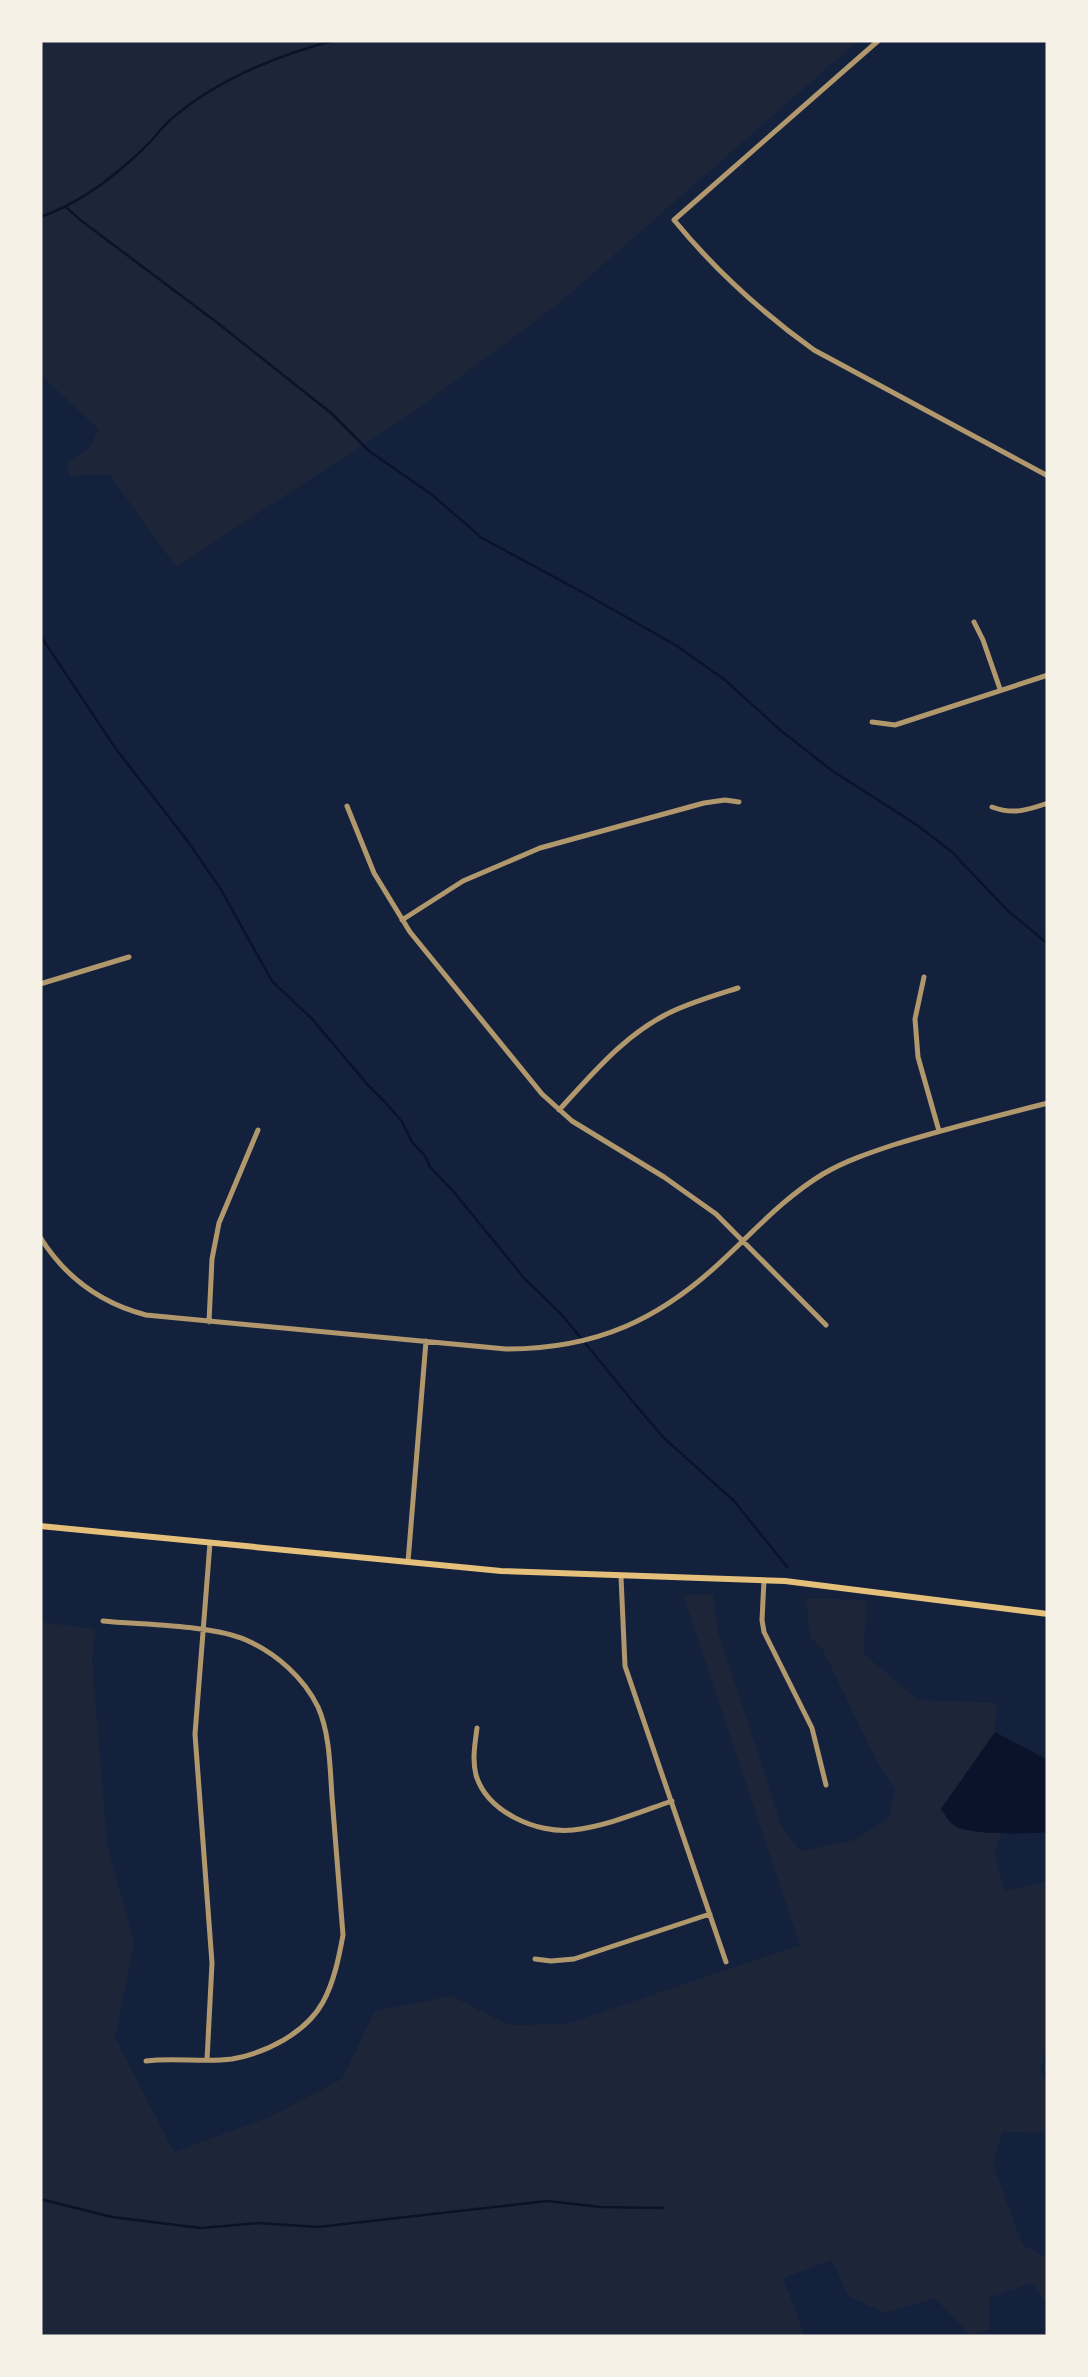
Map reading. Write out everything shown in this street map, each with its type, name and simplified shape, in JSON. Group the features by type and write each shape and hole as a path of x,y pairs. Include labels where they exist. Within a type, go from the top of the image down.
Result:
{"main road":[{"path":"40,1526 500,1571 764,1580 1048,1614"}],"street":[{"path":"879,40 674,220 734,286 814,350 1048,476"},
{"path":"974,622 1000,690"},
{"path":"872,722 895,725 1048,675"},
{"path":"402,920 463,881 540,848 704,803 739,802"},
{"path":"992,808 1020,812 1048,803"},
{"path":"347,806 374,872 402,920 542,1094 572,1121 716,1214 826,1325"},
{"path":"40,984 128,957"},
{"path":"924,978 915,1019 918,1057 939,1130"},
{"path":"559,1110 610,1055 647,1026 672,1012 738,988"},
{"path":"40,1237 82,1286 115,1306 146,1316 506,1350 564,1345 638,1322 671,1303 726,1258 796,1191 827,1172 858,1157 939,1130 1048,1103"},
{"path":"209,1322 212,1259 219,1222 258,1130"},
{"path":"408,1562 426,1341"},
{"path":"207,2060 212,1963 194,1734 210,1543"},
{"path":"621,1577 626,1666 726,1962"},
{"path":"764,1580 764,1632 812,1728 826,1785"},
{"path":"102,1621 204,1630 244,1639 269,1653 290,1669 316,1702 328,1750 343,1935 335,1972 322,2004 276,2046 253,2054 230,2059 146,2060"},
{"path":"477,1728 473,1756 477,1778 487,1796 506,1812 528,1822 571,1830 615,1821 672,1801"},
{"path":"535,1958 574,1959 710,1914"}],"shaded area":[{"path":"40,40 859,40 558,304 416,410 176,567 109,474 70,476 66,463 88,449 99,430 40,374"},
{"path":"713,1594 718,1632 782,1828 801,1851 855,1840 890,1817 895,1789 877,1762 823,1650 810,1637 806,1598 866,1600 864,1654 918,1700 997,1703 995,1732 941,1809 960,1829 1001,1833 994,1854 1005,1891 1048,1881 1048,2039 1040,2071 1048,2084 1048,2133 1002,2132 993,2165 1023,2245 1048,2259 1048,2304 1031,2283 989,2298 990,2329 970,2335 935,2298 885,2313 848,2296 832,2260 783,2278 805,2337 40,2337 40,1622 95,1629 92,1659 107,1845 134,1942 115,2038 174,2152 270,2117 342,2079 375,2011 452,1996 509,2025 566,2024 800,1945 683,1595"},
{"path":"995,1732 1048,1760 1048,1832 965,1830 952,1823 941,1809"}],"waterway":[{"path":"40,217 108,180 171,120 212,90 272,60 336,40"},
{"path":"66,207 331,413 369,451 431,494 482,538 677,646 725,680 831,770 952,852 1007,910 1048,944"},
{"path":"40,635 116,749 220,888 272,981 313,1020 386,1103 430,1167 524,1278 562,1315 664,1438 734,1501 787,1567"},
{"path":"40,2199 112,2217 201,2228 259,2223 318,2227 547,2201 663,2208"}]}
